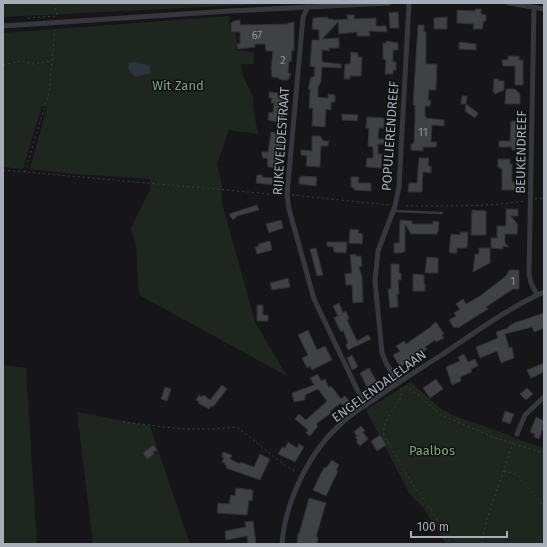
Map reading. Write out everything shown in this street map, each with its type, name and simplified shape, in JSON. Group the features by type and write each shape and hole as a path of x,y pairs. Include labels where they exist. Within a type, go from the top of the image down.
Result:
{"street":[{"path":"3,26 389,3"},
{"name":"POPULIERENDREEF","path":"399,382 387,365 382,353 375,281 378,251 394,209 399,187 409,3"},
{"path":"509,3 544,9"},
{"name":"RIJKEVELDESTRAAT","path":"308,7 303,17 287,195 288,209 314,298 364,406"},
{"name":"BEUKENDREEF","path":"534,7 530,274 531,283 537,295"},
{"name":"ENGELENDALELAAN","path":"282,544 286,518 296,488 313,458 342,422 399,382 496,319 544,292"},
{"path":"517,434 525,415 544,396"}],"lane":[{"path":"394,209 442,213"}],"path":[{"path":"26,18 57,16 54,3"},
{"path":"25,172 47,98 56,22"},
{"path":"3,65 22,61 33,64 52,61"},
{"path":"3,170 278,196 287,195 394,209 508,203 544,198"},
{"path":"399,382 441,415 498,439 544,453"},
{"path":"399,382 402,395 400,401 390,412 385,421 383,429 384,436 451,544"},
{"path":"123,422 181,429 213,430 237,427 282,463 303,476"},
{"path":"481,544 487,519 517,434"},
{"path":"503,471 516,474 544,506"},
{"path":"535,544 544,537"}],"green space":[{"path":"3,3 288,3 3,17"},
{"name":"Wit Zand","path":"229,16 230,32 236,33 237,50 254,52 254,64 241,64 243,76 253,97 253,107 258,134 229,130 217,164 222,185 222,203 255,322 287,376 139,295 136,246 131,228 150,190 151,179 75,174 30,169 47,107 42,106 23,169 3,167 3,33"},
{"path":"3,365 26,368 37,544 3,544"},
{"name":"Paalbos","path":"411,382 440,408 452,415 544,448 544,544 446,544 422,506 409,493 366,410"},
{"path":"77,412 150,426 190,544 93,544"}],"shaded area":[{"path":"135,62 149,65 151,73 135,77 128,69 129,63"}],"building":[{"path":"475,9 481,9 481,14 486,15 486,21 484,21 482,29 473,29 474,24 457,23 457,10 475,11"},
{"path":"398,12 399,28 390,28 389,13"},
{"path":"347,15 354,15 354,19 376,18 376,26 386,26 387,32 369,31 370,36 357,36 357,32 339,34 338,22 322,39 339,38 339,48 329,48 329,51 322,50 322,62 341,64 341,68 322,67 321,82 318,87 318,97 328,98 328,94 335,95 335,102 331,102 331,110 326,109 325,127 312,126 313,108 309,108 310,89 308,89 311,77 314,77 315,67 310,66 312,40 319,40 319,30 312,29 313,18 328,17 328,19 333,20 348,19"},
{"path":"447,17 447,29 434,29 434,18"},
{"path":"240,20 240,25 288,24 294,22 294,51 292,50 291,62 289,61 288,73 290,73 290,76 288,80 272,77 271,67 273,51 266,51 265,44 255,44 255,47 238,49 237,44 240,44 240,32 231,32 231,23"},
{"path":"418,25 424,25 424,32 426,32 426,64 437,64 436,90 429,90 428,100 431,100 430,106 425,106 425,116 426,118 444,120 444,126 432,125 431,142 437,142 436,147 423,147 423,151 411,150 411,144 414,142 415,105 413,105"},
{"path":"386,41 398,43 398,50 393,50 393,62 396,62 396,70 393,70 393,74 385,74 386,60 383,59 383,43 386,43"},
{"path":"459,42 476,44 476,50 459,49"},
{"path":"351,52 358,53 358,57 362,57 361,76 350,76 350,79 344,79 345,64 350,64"},
{"path":"508,56 519,56 519,60 523,60 523,85 515,85 515,66 503,66 502,60 508,60"},
{"path":"494,79 504,81 504,90 495,94 493,91"},
{"path":"506,89 515,89 520,94 520,104 505,104"},
{"path":"269,92 278,93 278,97 287,98 281,168 268,167 267,158 263,158 262,155 262,152 268,152 271,132 276,133 277,122 268,120 269,112 273,113 274,103 271,103 272,98 269,98"},
{"path":"462,96 467,96 466,104 461,104"},
{"path":"466,104 478,113 475,118 465,111"},
{"path":"342,114 358,115 357,121 342,120"},
{"path":"367,117 384,118 384,128 379,128 378,139 387,139 387,144 378,144 378,154 382,154 381,168 366,167 367,158 373,158 373,147 368,146 369,128 366,128"},
{"path":"511,121 518,121 519,150 512,150 512,147 499,147 499,141 510,141"},
{"path":"312,136 320,136 324,141 329,141 328,146 321,146 320,167 306,166 307,156 301,155 301,150 312,151"},
{"path":"419,158 429,158 428,166 431,166 431,173 423,172 422,192 408,192 409,183 417,183"},
{"path":"498,159 510,159 510,164 512,164 512,182 516,183 516,190 502,190 502,169 498,167"},
{"path":"257,175 274,178 273,185 256,183"},
{"path":"301,176 317,177 316,186 299,184 299,177 301,178"},
{"path":"351,177 359,177 358,183 371,183 371,191 354,190 354,188 351,187"},
{"path":"257,205 259,210 237,216 233,220 229,214"},
{"path":"506,209 518,209 518,216 511,216 518,225 517,234 505,234 505,243 509,247 503,246 503,249 491,248 491,238 497,238 497,226 506,226"},
{"path":"472,210 486,211 486,235 471,235"},
{"path":"281,220 283,228 269,233 266,224"},
{"path":"400,220 412,221 412,224 433,224 433,221 439,222 438,232 437,234 411,234 405,224 405,252 394,253 394,243 399,243"},
{"path":"350,229 359,230 358,233 363,234 362,244 349,243"},
{"path":"460,232 468,232 467,248 457,248 457,253 451,253 449,252 451,234 460,235"},
{"path":"270,241 272,250 257,254 255,247 259,246 258,244"},
{"path":"327,242 347,242 346,253 334,252 333,247 327,246"},
{"path":"316,248 323,275 317,276 310,249"},
{"path":"479,248 490,248 490,263 473,272 475,254 479,253"},
{"path":"355,254 356,256 361,256 362,266 359,267 362,277 363,302 353,303 352,285 346,285 345,274 352,273 350,255"},
{"path":"427,257 438,258 438,273 425,273"},
{"path":"391,264 399,264 401,280 398,280 398,307 390,308 388,289 391,289"},
{"path":"509,270 519,270 519,289 513,289 486,307 488,309 458,328 454,328 449,320 456,316 454,313 460,309 456,304 463,299 466,304 480,296 506,276"},
{"path":"413,274 424,275 425,291 413,291"},
{"path":"288,278 290,287 272,290 270,283"},
{"path":"339,303 343,313 346,311 349,319 347,320 357,341 368,335 371,339 348,350 346,345 348,343 343,330 341,332 334,318 338,316 333,306"},
{"path":"257,305 263,305 263,315 268,315 268,321 257,321"},
{"path":"544,313 544,328 534,332 532,327 505,334 509,348 512,347 514,358 501,363 497,351 480,358 476,347 498,338 496,332 508,328 514,323"},
{"path":"436,322 444,334 442,335 444,338 436,342 435,340 425,347 427,349 400,367 393,355 400,351 396,346 404,341 406,344"},
{"path":"308,330 317,350 325,346 332,360 312,370 310,366 307,368 302,358 308,355 298,335"},
{"path":"464,354 468,362 475,359 478,366 471,369 472,372 460,377 461,381 452,385 446,367 460,361 458,357"},
{"path":"352,355 358,367 352,370 347,358"},
{"path":"544,363 544,372 531,378 527,370"},
{"path":"369,368 377,382 367,387 360,373"},
{"path":"318,374 321,381 325,379 329,388 331,386 341,399 345,396 349,401 343,405 341,403 330,411 331,413 316,424 318,426 310,436 306,433 308,430 295,419 299,414 306,420 327,401 318,389 305,395 305,400 294,402 292,393 314,385 310,378"},
{"path":"436,379 443,389 430,398 423,388"},
{"path":"222,385 227,389 213,407 211,406 209,409 198,403 199,402 196,400 199,395 202,397 204,395 210,400"},
{"path":"165,387 171,389 167,401 161,399"},
{"path":"527,388 533,394 526,400 520,394"},
{"path":"505,411 514,414 510,424 502,421"},
{"path":"536,417 544,421 539,439 534,437 535,434 530,432"},
{"path":"361,426 368,439 360,446 356,441 358,440 355,437 357,436 354,432"},
{"path":"380,435 386,445 377,451 371,441"},
{"path":"288,442 297,448 299,444 304,447 295,462 278,454 282,447 285,448"},
{"path":"153,445 157,450 147,459 143,453"},
{"path":"223,452 232,455 230,459 240,464 240,462 254,467 260,454 270,459 260,480 226,468 227,466 225,463 222,462 224,458 222,457"},
{"path":"332,460 339,465 336,470 338,471 326,496 313,490 321,473"},
{"path":"236,488 253,490 252,501 249,500 247,515 217,513 218,503 229,504 231,495 235,496"},
{"path":"309,498 326,503 316,537 318,537 317,544 297,544 298,533 299,534"},
{"path":"253,521 256,544 248,544 247,536 226,540 225,531 246,527 245,522"}]}
